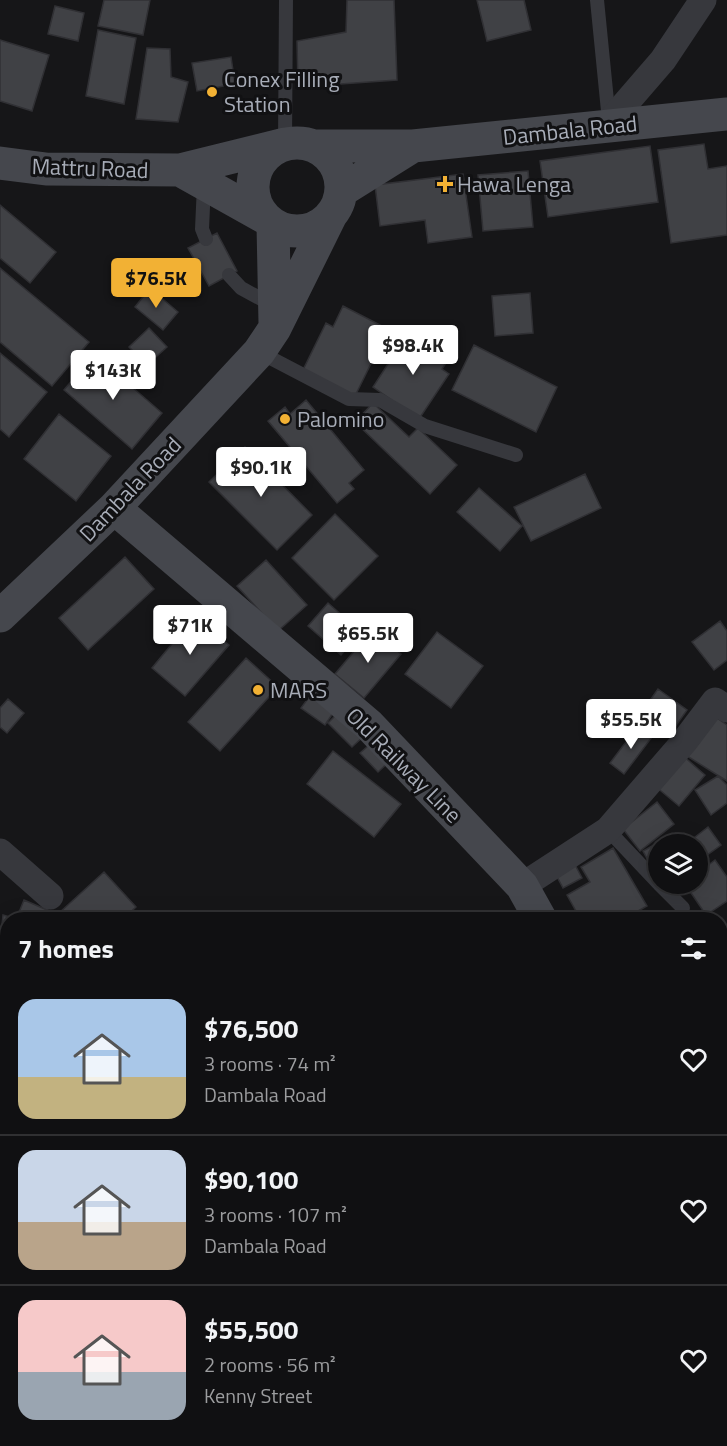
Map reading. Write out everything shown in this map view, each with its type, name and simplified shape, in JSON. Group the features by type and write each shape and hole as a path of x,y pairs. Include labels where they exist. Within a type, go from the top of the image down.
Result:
{"street":[{"path":"608,125 663,60 703,0"},
{"name":"Dambala Road","path":"299,145 413,146 727,114"},
{"name":"Mattru Road","path":"0,163 46,169 192,177 299,145"},
{"path":"270,329 268,221 255,204 252,189 254,175 261,161 272,150 299,145 325,153 334,164 340,177 335,204"},
{"name":"Dambala Road","path":"0,616 114,508 270,329 335,204 413,146"},
{"name":"Mattru Road","path":"192,177 288,231 303,232 318,227 335,204"},
{"name":"Old Railway Line","path":"114,508 369,725 522,886 537,912"},
{"path":"522,886 608,830 684,742 715,701 727,709"},
{"path":"0,852 50,896"}],"lane":[{"path":"286,0 299,145"},
{"path":"597,0 608,125"},
{"path":"192,177 206,239"},
{"path":"229,275 270,329 349,399 380,400 425,426 516,455"},
{"path":"608,830 648,872"},
{"path":"670,894 683,908"}],"building":[{"path":"104,0 150,0 143,35 98,26"},
{"path":"347,0 394,0 397,80 298,87 297,41 346,32"},
{"path":"477,0 524,0 531,30 487,41"},
{"path":"55,6 84,13 78,41 48,34"},
{"path":"98,30 136,38 124,104 86,96"},
{"path":"0,40 49,55 32,111 0,101"},
{"path":"147,48 170,49 171,77 188,82 178,122 136,119"},
{"path":"231,57 235,84 197,91 192,63"},
{"path":"704,144 708,169 727,166 727,235 671,243 658,150"},
{"path":"650,146 658,202 548,217 540,161"},
{"path":"528,171 533,227 483,231 478,175"},
{"path":"463,174 472,237 428,243 425,220 380,226 375,185"},
{"path":"0,205 56,252 30,283 0,258"},
{"path":"217,233 237,271 209,286 188,248"},
{"path":"0,268 89,342 52,386 0,342"},
{"path":"150,288 178,312 163,330 135,307"},
{"path":"530,293 533,333 495,336 492,296"},
{"path":"343,306 388,329 355,396 303,370 326,323 333,327"},
{"path":"149,328 167,347 147,365 129,347"},
{"path":"410,330 428,342 421,353 432,361 438,352 448,360 442,369 449,374 419,419 373,387"},
{"path":"474,345 557,387 536,432 452,390"},
{"path":"0,353 47,392 9,437 0,429"},
{"path":"94,354 162,413 132,449 64,390"},
{"path":"306,400 364,470 349,483 354,489 337,503 268,421 285,407 290,414"},
{"path":"373,403 409,437 418,428 457,465 430,494 355,422"},
{"path":"59,414 111,456 76,501 24,459"},
{"path":"245,447 312,515 277,550 209,482"},
{"path":"585,474 601,508 531,541 514,507"},
{"path":"479,488 522,526 500,551 457,512"},
{"path":"335,514 378,556 334,600 292,558"},
{"path":"125,557 154,589 88,650 59,618"},
{"path":"266,560 307,605 278,631 237,586"},
{"path":"328,603 361,632 341,655 308,626"},
{"path":"195,616 229,645 185,696 152,668"},
{"path":"720,621 727,631 727,660 714,670 692,642"},
{"path":"372,630 401,654 364,698 335,674"},
{"path":"437,632 483,666 451,708 405,674"},
{"path":"246,658 278,687 220,751 188,722"},
{"path":"658,689 687,710 670,734 641,713"},
{"path":"312,693 335,710 325,725 301,708"},
{"path":"8,699 24,713 7,733 0,727 0,708"},
{"path":"341,710 365,735 352,747 328,723"},
{"path":"714,716 727,725 727,781 687,756"},
{"path":"638,726 652,737 624,774 610,763"},
{"path":"375,740 392,759 378,772 360,753"},
{"path":"333,751 401,804 374,837 307,784"},
{"path":"681,754 705,775 679,806 655,786"},
{"path":"718,776 727,785 727,803 711,815 695,790"},
{"path":"657,802 674,824 661,834 648,834 648,845 640,851 623,829"},
{"path":"708,827 721,845 708,854 708,834 699,834"},
{"path":"613,848 647,906 636,912 577,912 567,895 590,882 581,867"},
{"path":"648,848 648,860 643,851"},
{"path":"715,860 727,877 727,901 710,912 704,912 692,894 708,894 708,865"},
{"path":"573,861 582,878 563,888 554,871"},
{"path":"104,872 136,907 131,912 60,912"},
{"path":"24,900 52,912 19,912"}],"place":[{"name":"Conex Filling Station","path":"212,92"},
{"name":"Hawa Lenga","path":"445,184"},
{"name":"Palomino","path":"285,419"},
{"name":"MARS","path":"258,690"}]}
